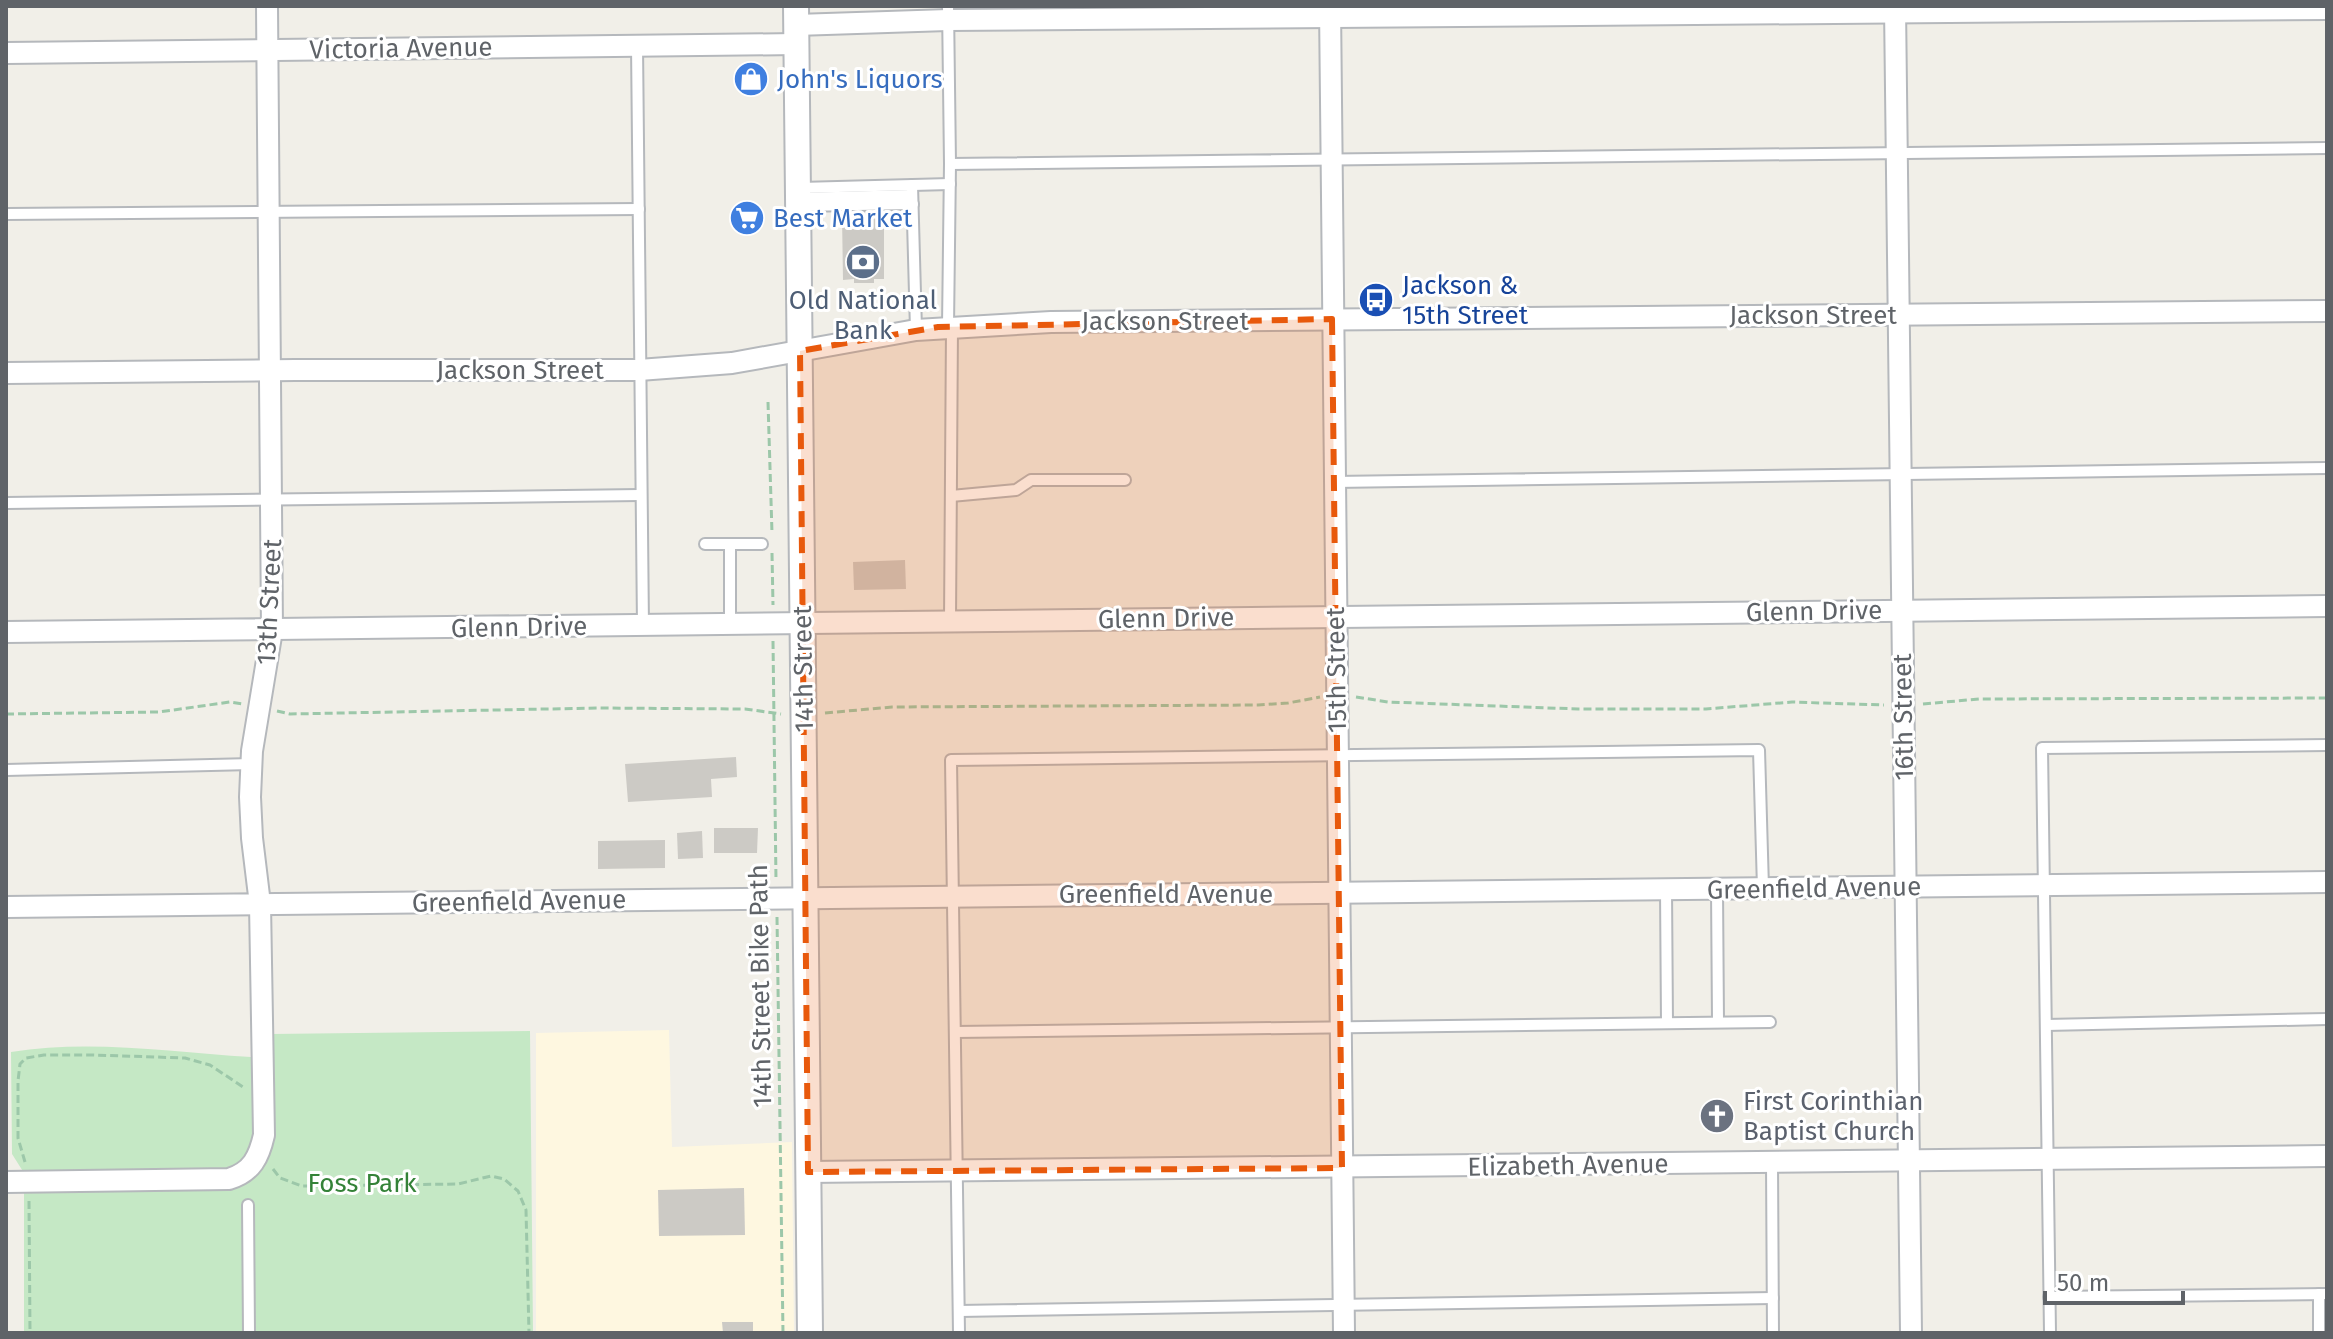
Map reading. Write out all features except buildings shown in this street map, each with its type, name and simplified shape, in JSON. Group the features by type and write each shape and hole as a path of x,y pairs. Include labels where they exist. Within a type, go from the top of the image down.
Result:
{"street":[{"name":"13th Street","path":"262,1147 264,1096 260,904 252,838 252,764 272,630 267,6"},
{"name":"16th Street","path":"1895,9 1911,1333"},
{"name":"Victoria Avenue","path":"6,53 637,45 796,25 948,13 2327,9"},
{"name":"15th Street","path":"1330,11 1344,1333"},
{"name":"14th Street","path":"796,25 810,1333"},
{"name":"Jackson Street","path":"6,373 639,370 723,364 916,330 1051,322 2327,311"},
{"name":"Glenn Drive","path":"6,632 2327,606"},
{"name":"Greenfield Avenue","path":"6,907 2327,882"},
{"path":"6,1182 229,1179 252,1167 262,1147"},
{"name":"Elizabeth Avenue","path":"808,1172 2327,1156"}],"lane":[{"path":"948,13 950,621"},
{"path":"637,45 643,626"},
{"path":"950,164 2327,148"},
{"path":"798,197 913,194 950,184"},
{"path":"798,197 913,194"},
{"path":"913,194 916,330"},
{"path":"6,214 639,209"},
{"path":"1334,482 2327,468"},
{"path":"951,496 1016,490 1031,480 1125,480"},
{"path":"6,503 640,495"},
{"path":"705,544 767,541"},
{"path":"730,544 730,625"},
{"path":"2050,1333 2042,748 2327,745"},
{"path":"959,1333 951,760 1759,750 1763,888"},
{"path":"6,770 252,764"},
{"path":"1666,889 1667,1023"},
{"path":"1717,889 1718,1022"},
{"path":"2046,1025 2327,1019"},
{"path":"955,1032 1770,1022"},
{"path":"1772,1163 1773,1333"},
{"path":"248,1205 249,1333"},
{"path":"2049,1297 2323,1294 2319,1333"},
{"path":"959,1311 1773,1298"}],"path":[{"path":"767,541 768,402"},
{"path":"772,553 773,610"},
{"name":"14th Street Bike Path","path":"773,639 783,1333"},
{"path":"823,713 892,707 1258,705 1320,697"},
{"path":"1357,697 1388,702 1578,709 1706,709 1792,702 1882,705"},
{"path":"1928,704 1979,699 2327,698"},
{"path":"6,714 159,712 230,702 252,705"},
{"path":"269,710 290,714 598,708 745,709 782,714"},
{"path":"30,1333 29,1182 18,1138 20,1064 26,1058 44,1055 185,1058 210,1065 246,1089 264,1096"},
{"path":"262,1147 280,1178 302,1186 458,1184 491,1176 504,1179 518,1191 526,1210 529,1333"}],"highlighted area":[{"path":"1332,319 1342,1168 808,1172 800,351 938,327"}],"shaded area":[{"path":"669,1030 672,1147 792,1142 794,1333 536,1333 536,1033"}],"green space":[{"name":"Foss Park","path":"530,1031 533,1333 24,1333 24,1173 12,1154 11,1052 100,1047 251,1057 271,1034"}],"place":[{"name":"John's Liquors","path":"751,79"},
{"name":"Best Market","path":"747,218"},
{"name":"Old National Bank","path":"863,262"},
{"name":"Jackson & 15th Street","path":"1376,300"},
{"name":"First Corinthian Baptist Church","path":"1717,1116"}]}
